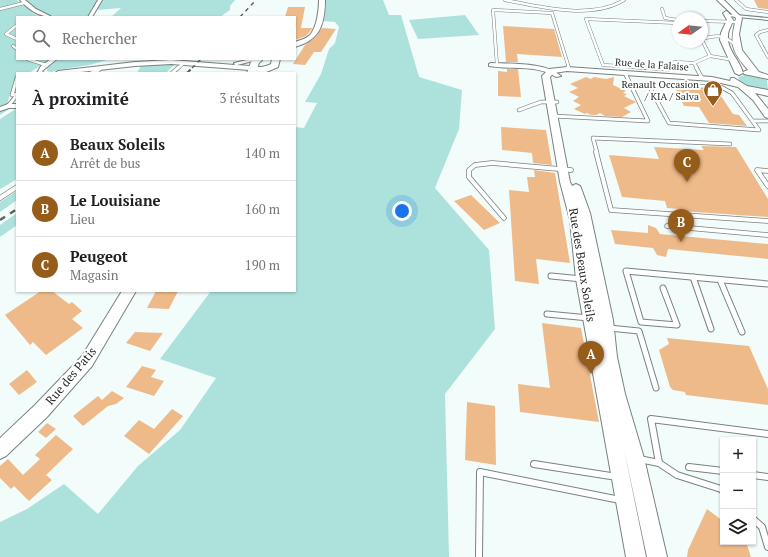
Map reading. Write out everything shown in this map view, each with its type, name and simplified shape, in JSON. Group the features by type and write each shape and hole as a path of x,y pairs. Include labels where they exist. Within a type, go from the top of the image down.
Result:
{"street":[{"path":"91,16 100,0"},
{"path":"296,45 315,34 323,6 322,0"},
{"path":"712,0 729,19 768,19"},
{"path":"720,0 738,19"},
{"path":"23,1 42,15 46,16"},
{"path":"729,19 724,36 726,47 738,66 734,80 756,98 768,115"},
{"path":"738,19 735,35 738,49 755,73"},
{"path":"40,72 53,60"},
{"path":"221,66 253,60"},
{"path":"254,72 255,62 257,60"},
{"path":"72,72 99,70 135,64 171,62 221,66 254,72 275,61"},
{"path":"494,65 564,72"},
{"name":"Rue de la Falaise","path":"564,72 589,71 712,79 742,86 754,91 768,93"},
{"name":"Rue des Beaux Soleils","path":"564,72 553,81 555,109 576,220 583,279 636,502 657,557"},
{"name":"Rue de la Falaise","path":"712,79 755,73 768,77"},
{"path":"768,93 766,97 768,103"},
{"path":"0,109 13,106"},
{"name":"Rue des Beaux Soleils","path":"567,169 584,213 607,324 611,368 626,457 636,502 636,557"},
{"name":"Rue des Patis","path":"0,450 41,411 87,360 128,292"}],"lane":[{"path":"505,0 547,8 586,10 608,8 620,4 624,0"},
{"path":"736,0 746,9 768,12"},
{"path":"0,9 23,1"},
{"path":"494,65 493,10 552,13 564,72"},
{"path":"662,10 665,18 672,19"},
{"path":"672,23 586,18 603,65 669,69 676,67 674,62 694,63 710,56 734,60"},
{"path":"708,21 738,19"},
{"path":"16,26 6,34 16,39"},
{"path":"768,30 760,32 756,35 768,57"},
{"path":"708,38 717,35 724,36 730,39 738,49"},
{"path":"706,48 710,56"},
{"path":"30,60 46,65"},
{"path":"173,72 181,63"},
{"path":"694,63 702,78"},
{"path":"519,110 541,102 555,109 648,121 626,74"},
{"path":"16,81 12,95 16,94"},
{"path":"648,84 722,87 732,93 753,121 759,130 669,123 648,84"},
{"path":"753,121 768,121"},
{"path":"730,144 593,138 611,210 768,221"},
{"path":"504,218 469,177 469,170 475,165 492,163 567,169"},
{"path":"768,171 757,170 768,186"},
{"path":"0,198 16,188"},
{"path":"667,226 768,235"},
{"path":"663,288 677,325 641,322 626,271 768,284"},
{"path":"552,276 598,280"},
{"path":"693,277 710,329"},
{"path":"720,280 742,332"},
{"path":"547,314 639,331 656,388"},
{"path":"659,463 651,419 768,434"},
{"path":"626,457 659,463 677,475 720,489"},
{"path":"534,464 631,480"},
{"path":"689,467 720,471"},
{"path":"479,557 480,472 636,502"},
{"path":"756,475 768,477"},
{"path":"756,522 762,527 768,547"}],"shaded area":[{"path":"0,0 17,0 36,15 40,16 16,16 16,60 49,60 31,72 16,72 16,80 14,81 8,101 11,106 16,108 12,107 0,115"},
{"path":"24,0 98,0 89,16 54,16 39,11"},
{"path":"102,0 235,0 230,6 230,10 221,16 112,16 121,8 96,10"},
{"path":"326,0 383,0 389,15 401,15 419,77 462,90 459,129 435,188 489,250 495,329 445,394 449,557 0,557 0,522 27,509 64,484 98,514 138,466 180,430 216,378 160,359 210,292 296,292 296,127 304,128 317,103 305,102 321,74 329,49 335,43 339,27 335,22 322,21"},
{"path":"465,15 479,35 418,39 409,20"},
{"path":"58,60 107,60 90,65 51,72 47,71 47,68"},
{"path":"142,64 175,64 167,72 138,72"},
{"path":"745,75 767,80 768,90 747,87 740,82 738,77"},
{"path":"16,109 16,180 0,189 0,119"},
{"path":"16,192 16,201 0,212 0,202"},
{"path":"16,214 16,226 0,237 0,225"}],"building":[{"path":"754,0 768,0 768,9 758,8"},
{"path":"288,7 305,7 301,28 313,28 306,36 296,40 296,16 285,16"},
{"path":"503,26 554,29 562,57 517,54 518,62 506,62"},
{"path":"322,28 336,29 321,52 314,52 305,65 293,64 305,45 316,37"},
{"path":"507,69 518,69 521,97 498,96 498,71 507,72"},
{"path":"586,77 591,79 594,77 606,79 614,77 613,85 626,91 623,93 627,94 624,96 636,102 624,108 631,112 622,117 605,116 600,113 596,115 585,114 574,109 581,105 573,101 579,97 569,92 578,88 570,84"},
{"name":"Renault Occasion / KIA / Salva","path":"675,88 717,90 733,114 739,115 747,126 709,123 699,107 684,106"},
{"path":"501,127 546,130 552,165 533,163 532,153 502,150"},
{"path":"701,146 736,147 768,199 768,217 681,211 680,209 667,208 665,201 622,197 609,155 659,159 654,147 704,150"},
{"path":"534,170 555,173 570,263 536,259 539,284 515,281 509,190 529,192 527,177 535,177"},
{"path":"471,195 500,223 484,230 454,201"},
{"path":"648,225 656,228 660,234 768,244 768,259 668,249 666,257 657,255 653,248 615,244 611,230 648,233"},
{"path":"40,292 53,292 69,304 72,302 82,311 72,319 83,328 46,355 33,342 30,345 5,315"},
{"path":"155,292 178,292 169,309 147,308"},
{"path":"542,323 581,328 599,422 520,412 518,384 550,388"},
{"path":"135,332 163,333 150,351 126,343"},
{"path":"667,338 749,346 768,389 768,405 686,395 685,392 673,390 670,387 659,350 669,344"},
{"path":"142,366 156,370 151,377 164,381 154,396 126,387"},
{"path":"27,370 37,382 19,395 9,384"},
{"path":"112,391 124,398 116,404 108,406 83,426 73,416 98,396 102,400"},
{"path":"467,402 495,406 496,465 465,460"},
{"path":"172,409 183,416 149,454 124,436 139,420 154,429"},
{"path":"47,423 56,429 46,438 38,432"},
{"path":"56,435 73,449 46,475 52,480 29,501 14,486 11,489 0,478 0,466 8,459 23,475 40,459 35,455"},
{"path":"707,509 720,519 720,545 747,545 751,557 687,557 688,550"}],"railway":[{"path":"241,16 256,0"},
{"path":"188,72 200,60"},
{"path":"0,220 16,210"}],"place":[{"name":"Renault Occasion / KIA / Salva","path":"713,107"},
{"name":"Peugeot","path":"687,182"},
{"name":"Le Louisiane","path":"681,242"},
{"name":"Beaux Soleils","path":"591,374"}]}
